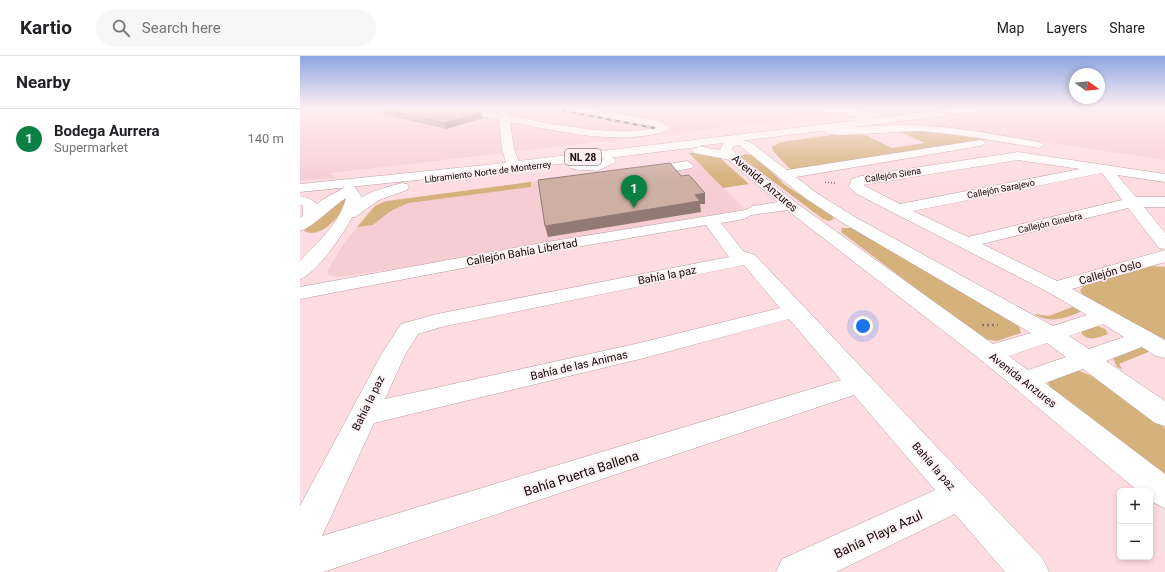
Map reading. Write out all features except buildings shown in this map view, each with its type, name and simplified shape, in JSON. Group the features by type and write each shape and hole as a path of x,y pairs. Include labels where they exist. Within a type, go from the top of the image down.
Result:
{"street":[{"path":"506,132 508,149 514,167"},
{"path":"604,132 619,135 654,132"},
{"name":"Libramiento Norte de Monterrey","path":"300,191 349,189 780,132"},
{"path":"738,147 793,132"},
{"name":"Libramiento Norte de Monterrey","path":"514,167 738,147 817,132"},
{"path":"647,149 738,147 774,138 820,132"},
{"path":"951,132 1052,147"},
{"path":"406,186 691,150 713,152 765,142 774,138"},
{"path":"784,175 1001,139"},
{"name":"Avenida Anzures","path":"738,147 784,175 849,220 1050,334 1088,359 1165,415"},
{"name":"Avenida Anzures","path":"738,147 790,205 990,354 1165,493"},
{"path":"633,173 691,169 674,152"},
{"name":"Callejón Siena","path":"1155,344 1055,288 860,190 856,186 857,182 869,178 1018,156 1165,178"},
{"path":"1105,168 1162,237"},
{"name":"Callejón Sarajevo","path":"898,209 1105,168"},
{"path":"300,273 349,214 361,204 377,195 406,186 490,171 543,169"},
{"name":"Libramiento Norte de Monterrey","path":"300,191 490,171"},
{"path":"305,221 327,202 349,189 353,192 355,198 349,214"},
{"path":"300,200 309,203 311,206 305,221"},
{"name":"Callejón Ginebra","path":"966,243 1132,202 1165,202"},
{"name":"Callejón Bahía Libertad","path":"300,293 546,247 710,220 790,205"},
{"path":"710,220 737,255 748,259"},
{"path":"820,228 849,220"},
{"path":"300,238 333,234"},
{"name":"Callejón Oslo","path":"1055,288 1165,256"},
{"name":"Bahía la paz","path":"300,542 398,345 409,329 437,321 748,259 1030,572"},
{"name":"Bahía de las Animas","path":"362,416 644,350 795,311"},
{"path":"990,354 1106,316"},
{"name":"Callejón Siena","path":"1024,381 1088,359 1155,344"},
{"name":"Bahía Puerta Ballena","path":"300,561 861,383"},
{"name":"Bahía Playa Azul","path":"804,570 960,495"}],"path":[{"path":"979,326 989,324 1004,325"}],"shaded area":[{"path":"300,132 683,132 330,173 336,178 300,180"},
{"path":"900,132 938,132 981,138 985,141 791,170 773,151 772,147 781,142 839,134 865,135 892,148 925,143"},
{"path":"975,132 1165,132 1165,160"},
{"path":"698,152 718,156 749,184 723,188 689,153"},
{"path":"746,154 756,156 785,185 831,215 834,219 829,221 823,219 740,156"},
{"path":"695,160 745,209 408,267 339,277 328,275 328,270 344,243 373,208 380,202"},
{"path":"531,182 531,187 408,203 389,212 373,225 357,227 375,206 387,201"},
{"path":"346,198 351,200 337,218 325,229 311,233 304,231 332,201"},
{"path":"842,228 855,228 1014,322 1019,326 1021,333 997,341 983,339 841,232"},
{"path":"1152,266 1165,267 1165,342 1084,296 1080,291 1083,286"},
{"path":"1072,305 1079,309 1080,312 1058,319 1047,319 1035,315 1049,316 1072,307"},
{"path":"1096,325 1105,329 1108,334 1096,338 1088,338 1082,334 1080,330"},
{"path":"1139,345 1151,351 1119,364 1122,369 1117,367 1112,356"},
{"path":"1077,370 1094,377 1165,428 1165,477 1049,388 1048,381"}],"place":[{"name":"Bodega Aurrera","path":"634,208"}]}
